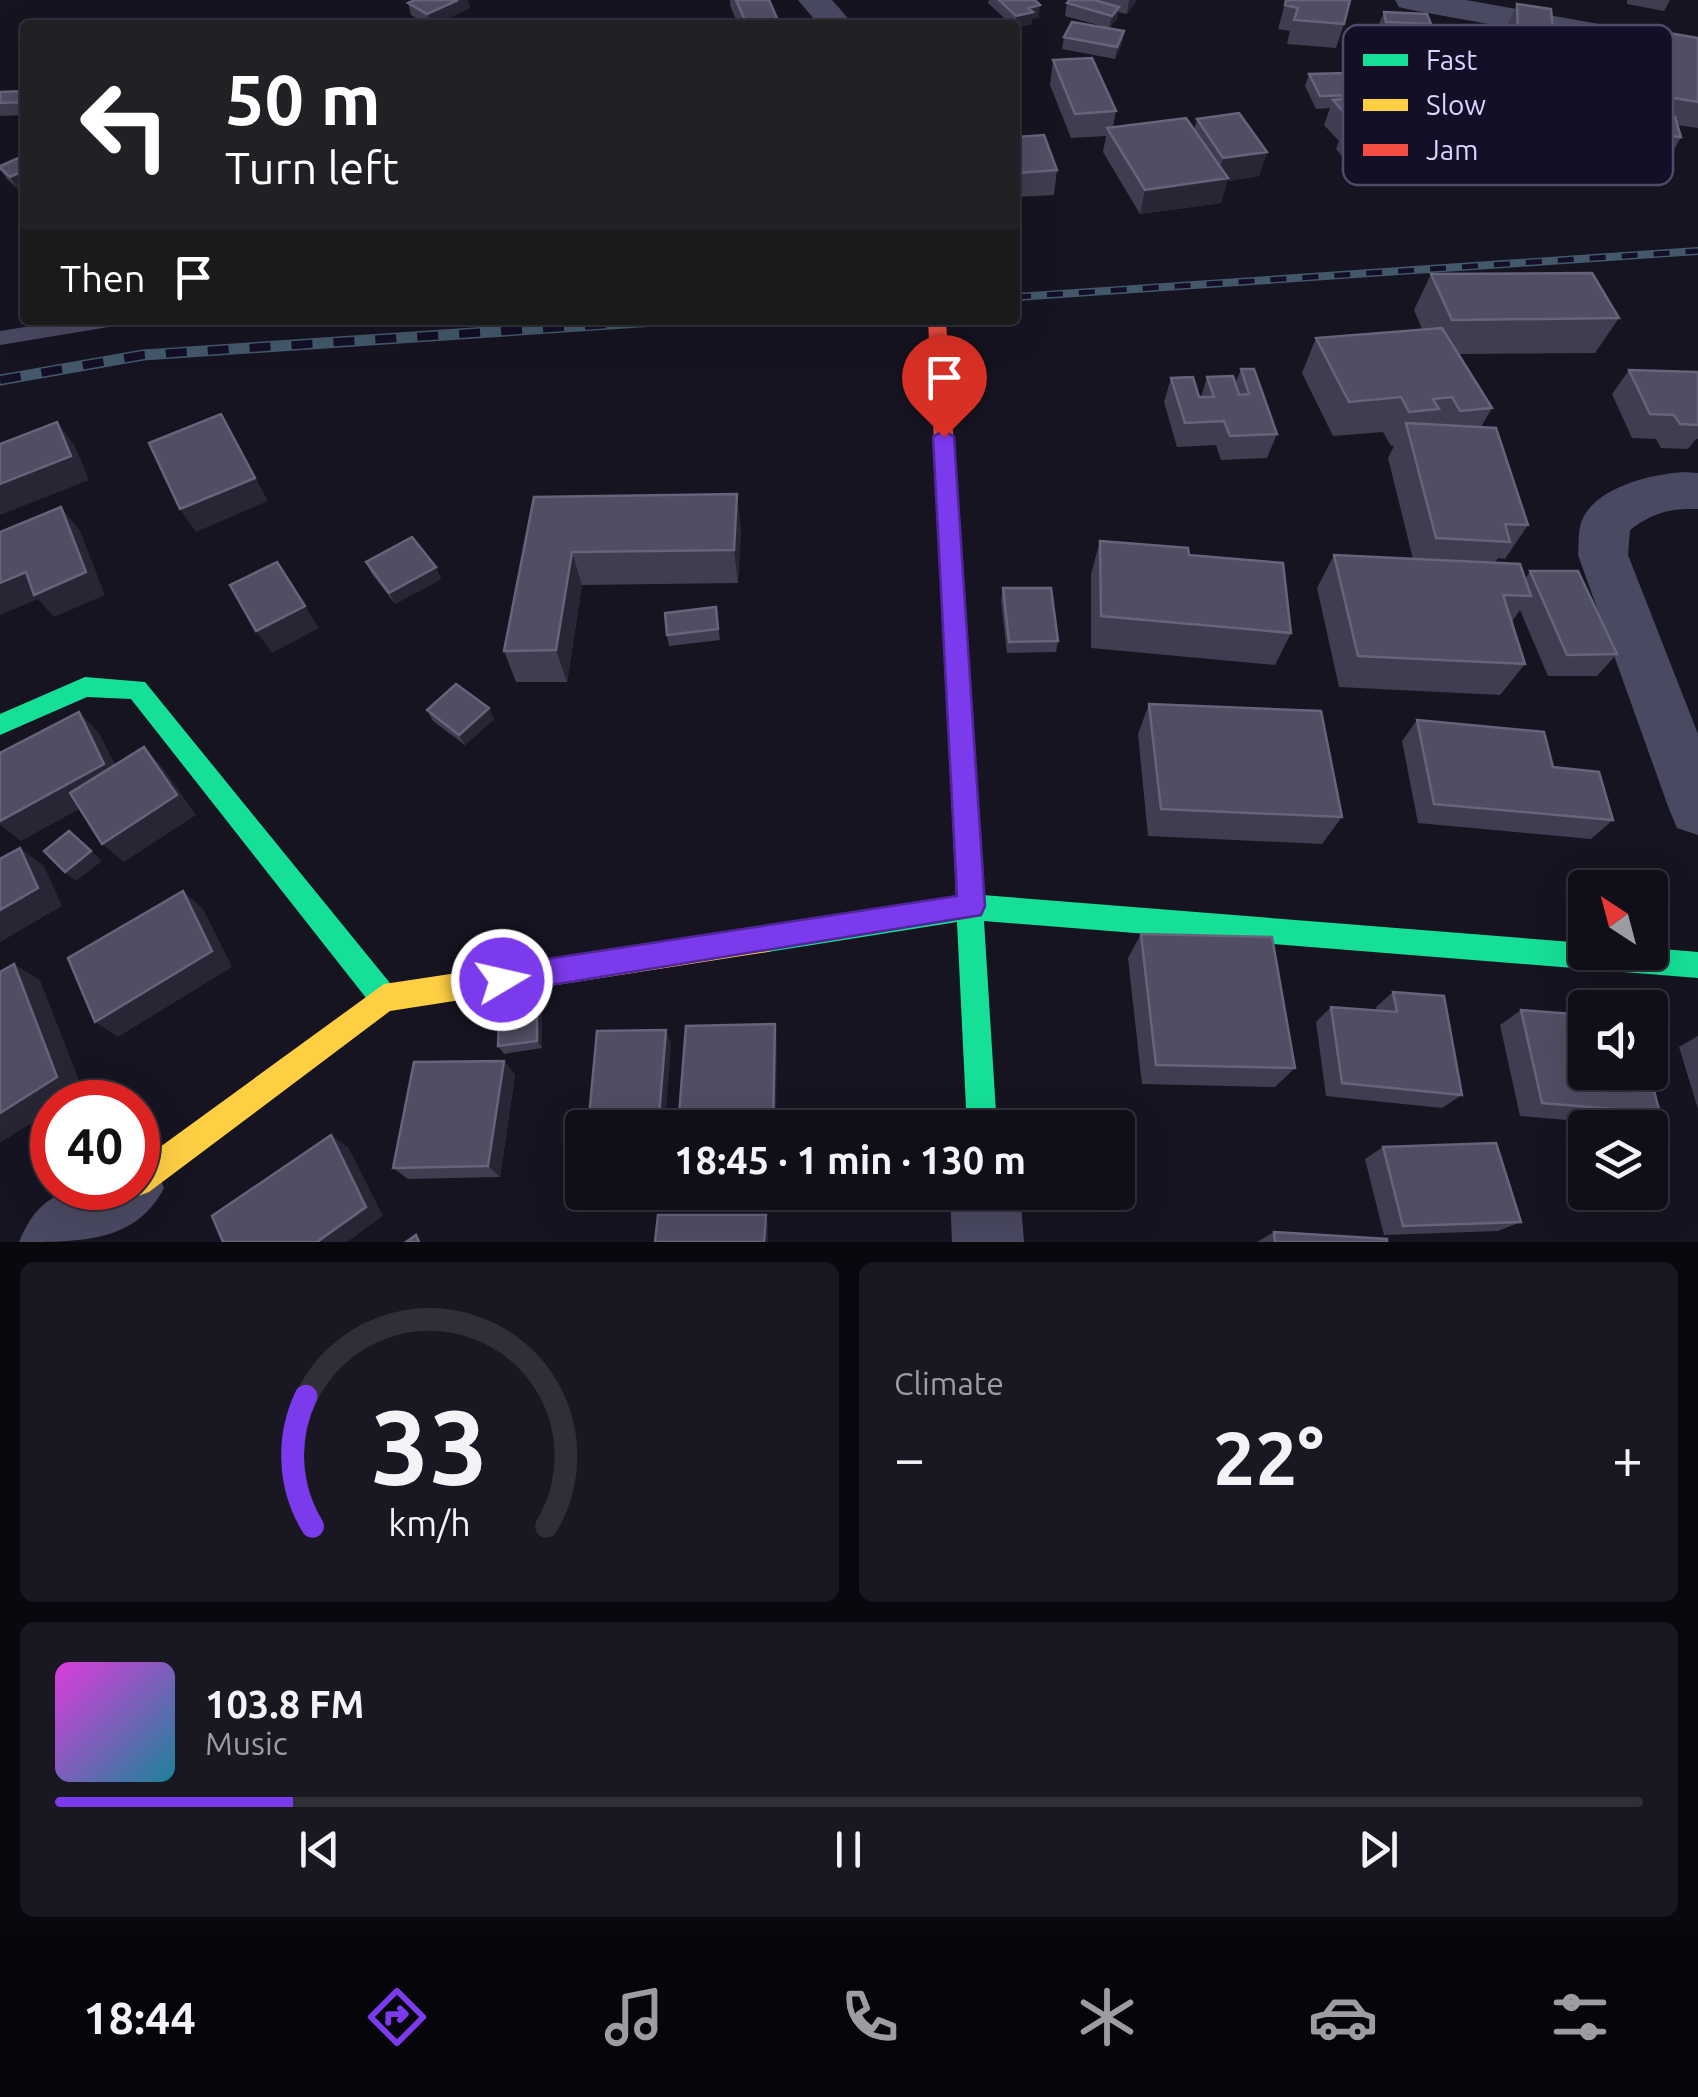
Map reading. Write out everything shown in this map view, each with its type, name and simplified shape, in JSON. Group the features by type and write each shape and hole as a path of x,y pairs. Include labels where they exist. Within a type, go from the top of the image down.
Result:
{"street":[{"path":"814,0 832,20"},
{"path":"1410,0 1548,25"},
{"path":"1673,47 1698,52"},
{"path":"936,325 981,1110"},
{"path":"1698,490 1668,488 1628,503 1606,523 1602,556 1698,809"},
{"path":"0,725 86,687 137,689 384,998"},
{"path":"160,1165 384,998 971,906 1698,965"},
{"path":"55,1242 98,1210"},
{"path":"987,1210 988,1242"}],"lane":[{"path":"0,338 78,325"}],"building":[{"path":"458,0 427,14 408,3"},
{"path":"736,0 769,0 778,20 745,20"},
{"path":"999,0 1035,0 1040,5 1028,8 1033,12 1016,16"},
{"path":"1094,0 1119,7 1112,16 1067,3"},
{"path":"1286,0 1350,0 1344,24 1294,20 1298,8 1285,5"},
{"path":"1517,4 1551,9 1552,25 1518,25"},
{"path":"1384,12 1427,14 1431,24 1386,22"},
{"path":"1072,22 1124,31 1117,47 1064,37"},
{"path":"1673,34 1698,38 1698,102 1673,98"},
{"path":"1092,58 1116,111 1075,114 1053,60"},
{"path":"1343,73 1343,95 1320,96 1309,74"},
{"path":"20,91 20,102 0,103 0,92"},
{"path":"1343,99 1343,112 1333,100"},
{"path":"1239,113 1267,152 1223,158 1197,119"},
{"path":"1673,117 1675,117 1681,137 1673,136"},
{"path":"1186,118 1228,178 1145,190 1107,128"},
{"path":"1044,135 1057,170 1020,173 1020,137"},
{"path":"20,157 20,172 10,177 0,166"},
{"path":"1592,273 1619,318 1452,320 1431,274"},
{"path":"1442,328 1492,408 1460,411 1452,397 1433,399 1439,409 1409,412 1401,397 1349,402 1316,338"},
{"path":"1241,369 1254,369 1277,434 1230,436 1224,421 1185,423 1171,378 1193,377 1199,397 1214,397 1207,377 1233,376 1239,395 1249,394"},
{"path":"1629,370 1698,372 1698,425 1680,424 1674,415 1650,414"},
{"path":"221,414 255,478 180,509 149,443"},
{"path":"57,422 71,456 0,484 0,444"},
{"path":"1406,423 1496,428 1528,525 1505,524 1510,542 1436,538"},
{"path":"737,494 734,550 572,552 556,650 504,651 534,497"},
{"path":"61,507 86,572 34,595 26,572 0,583 0,532"},
{"path":"412,537 436,567 389,593 366,562"},
{"path":"1100,541 1188,548 1189,555 1283,563 1291,633 1101,616"},
{"path":"1334,555 1520,564 1531,596 1503,595 1525,664 1358,656"},
{"path":"277,562 305,606 256,631 230,585"},
{"path":"1530,571 1578,571 1617,654 1567,655"},
{"path":"1003,588 1051,588 1058,641 1009,642"},
{"path":"716,607 718,629 667,635 665,613"},
{"path":"456,684 489,708 459,735 427,710"},
{"path":"1149,704 1321,711 1342,817 1161,809"},
{"path":"79,712 104,764 0,821 0,753"},
{"path":"1417,720 1544,732 1553,767 1599,772 1613,820 1434,804"},
{"path":"144,747 177,795 102,844 70,793"},
{"path":"69,831 91,851 65,872 44,851"},
{"path":"20,848 38,888 0,910 0,859"},
{"path":"183,891 212,951 95,1022 68,958"},
{"path":"1141,934 1272,937 1295,1068 1156,1065"},
{"path":"14,964 57,1077 30,1080 30,1094 0,1113 0,972"},
{"path":"537,984 537,1041 498,1046 500,989"},
{"path":"1393,992 1444,996 1462,1095 1342,1083 1331,1007 1397,1012"},
{"path":"1521,1010 1568,1014 1568,1090 1654,1090 1659,1110 1625,1110 1542,1103"},
{"path":"775,1024 773,1110 679,1110 686,1026"},
{"path":"666,1030 659,1110 590,1110 597,1031"},
{"path":"504,1061 488,1166 393,1168 414,1062"},
{"path":"331,1135 366,1207 317,1242 223,1242 212,1216"},
{"path":"1496,1143 1521,1222 1403,1226 1383,1147"},
{"path":"658,1215 766,1215 764,1242 655,1242"},
{"path":"1274,1232 1387,1239 1387,1242 1275,1242"}],"railway":[{"path":"1020,297 1698,251"},
{"path":"0,380 143,355 595,325"}],"traffic: fast":[{"path":"0,725 85,687 137,689 384,998"},
{"path":"963,789 981,1110"},
{"path":"768,939 971,907 1698,965"}],"traffic: slow":[{"path":"160,1165 384,998 768,939"}],"traffic: jam":[{"path":"937,325 963,789"}],"route":[{"path":"502,980 971,906 944,437"}]}
